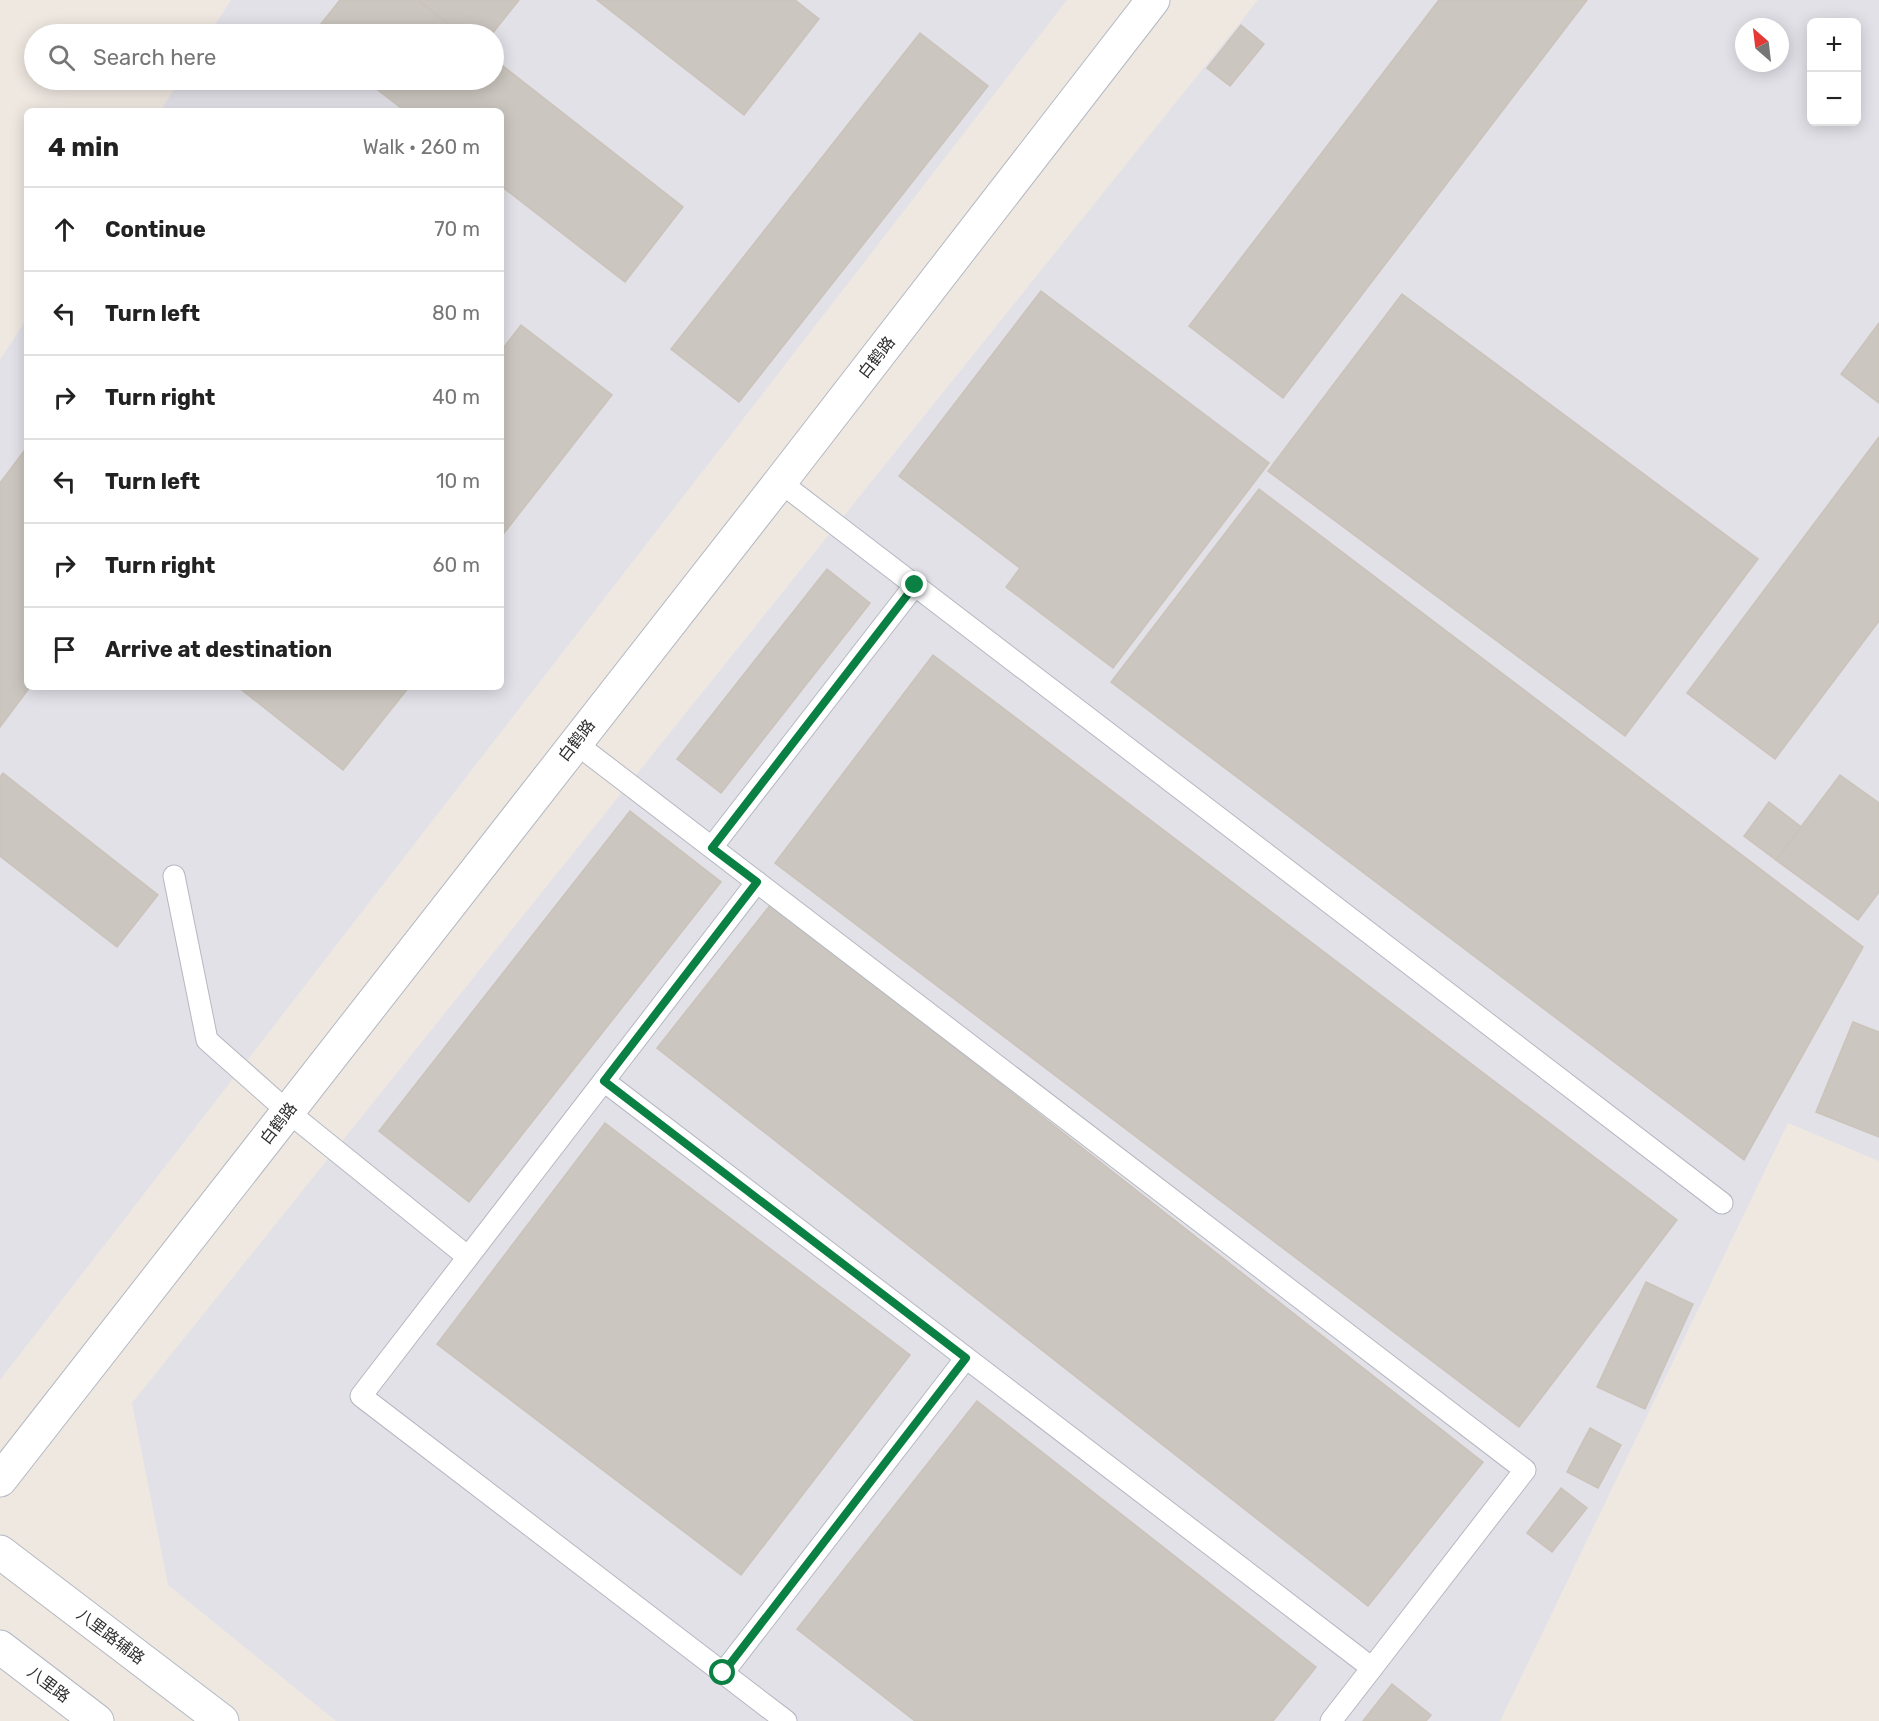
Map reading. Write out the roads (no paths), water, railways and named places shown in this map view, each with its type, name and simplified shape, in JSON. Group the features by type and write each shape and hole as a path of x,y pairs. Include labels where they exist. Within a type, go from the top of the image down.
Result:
{"street":[{"name":"白鹤路","path":"0,1480 574,742 780,482 1153,0"},
{"name":"八里路辅路","path":"0,1552 222,1721"},
{"name":"八里路","path":"0,1647 97,1721"}],"lane":[{"path":"780,482 1722,1203"},
{"path":"712,848 915,585"},
{"path":"574,742 1525,1470 1331,1721"},
{"path":"174,876 207,1041 287,1111 468,1257"},
{"path":"757,882 361,1396 786,1721"},
{"path":"604,1081 1372,1668"},
{"path":"723,1673 966,1358"}]}
